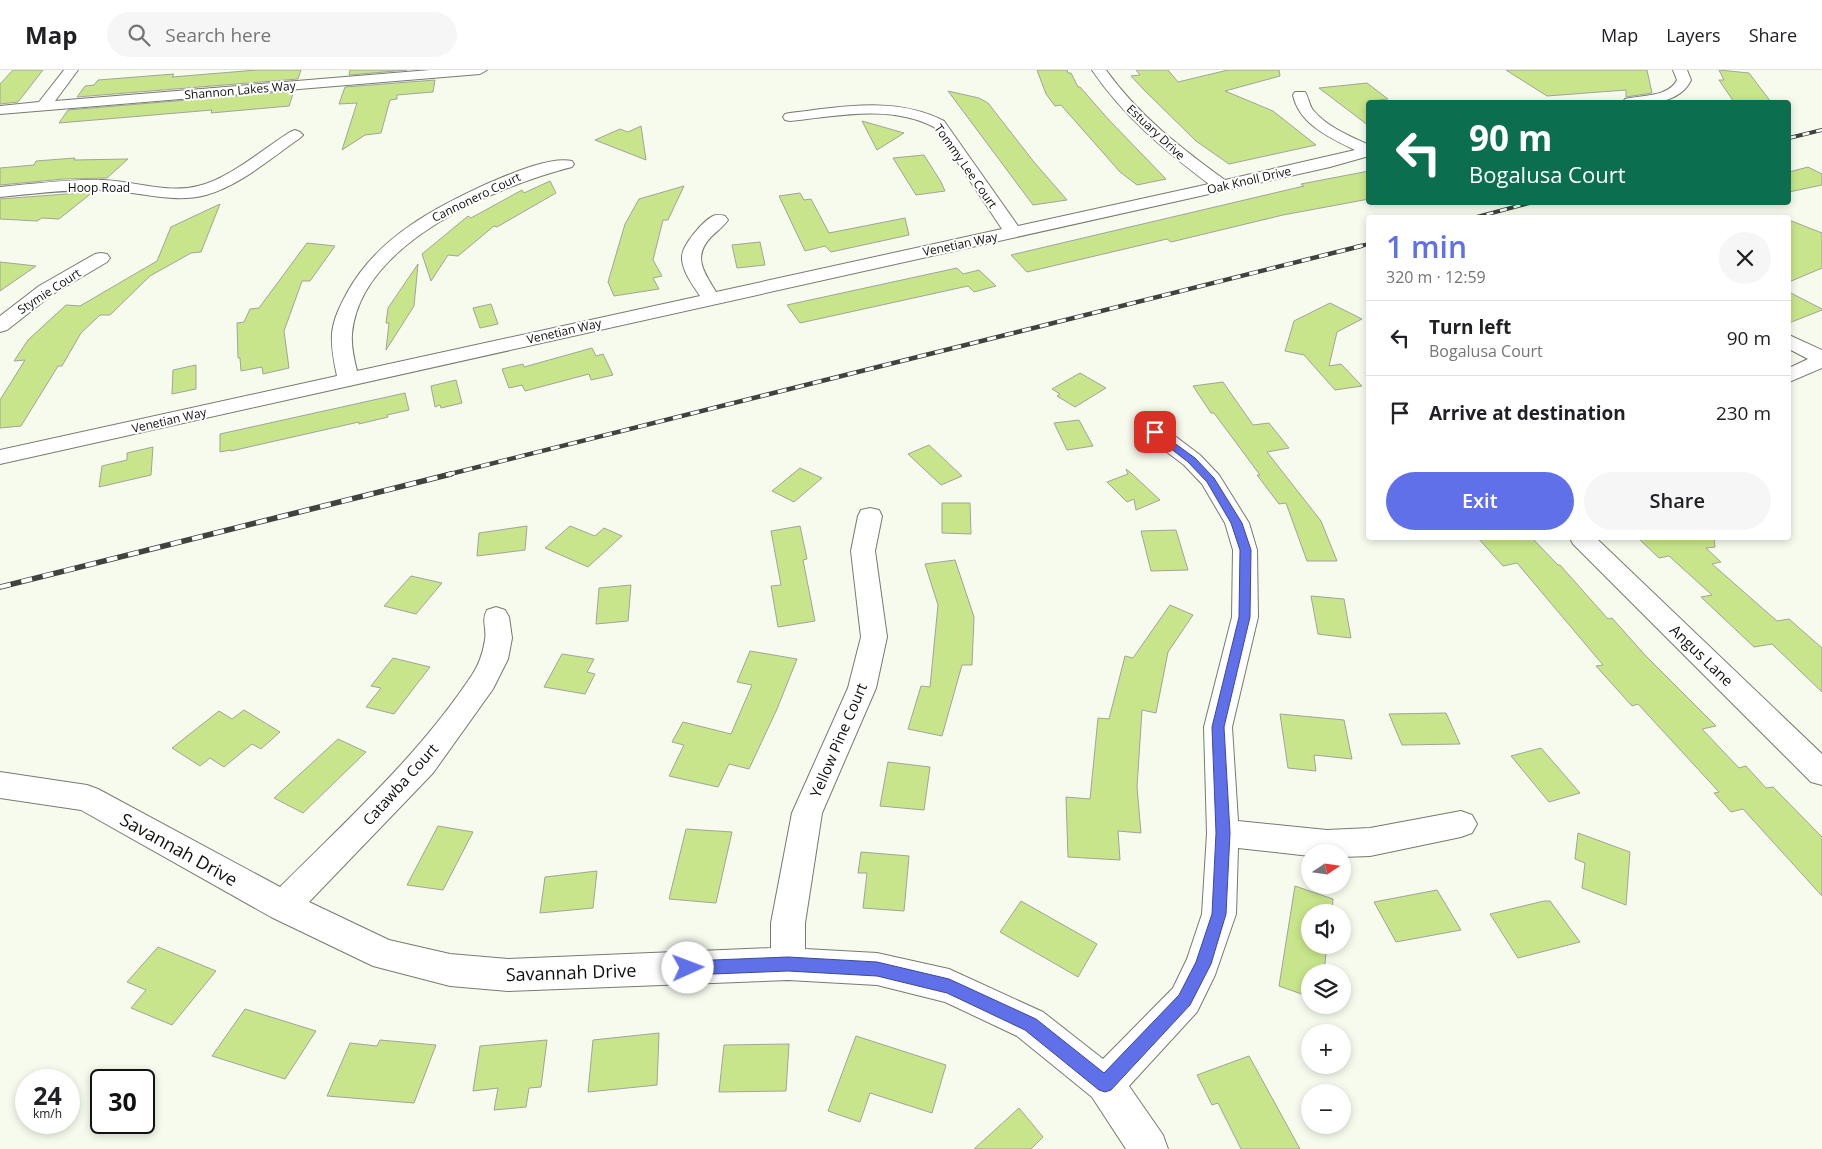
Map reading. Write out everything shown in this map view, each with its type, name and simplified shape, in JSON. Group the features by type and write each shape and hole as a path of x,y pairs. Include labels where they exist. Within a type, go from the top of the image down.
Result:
{"street":[{"path":"43,107 71,70"},
{"name":"Shannon Lakes Way","path":"0,110 402,73 480,70"},
{"name":"Estuary Drive","path":"1099,70 1115,93 1166,144 1222,186"},
{"path":"1639,100 1670,93 1682,86 1682,75"},
{"path":"1300,95 1302,106 1312,117 1332,132 1366,149"},
{"name":"Tommy Lee Court","path":"790,116 891,110 908,111 929,118 939,124 1013,232"},
{"name":"Hoop Road","path":"0,192 103,185 136,187 177,193 198,192 215,186 295,135"},
{"name":"Oak Knoll Drive","path":"1129,207 1337,161 1366,152"},
{"name":"Cannonero Court","path":"348,380 342,350 342,328 356,290 380,259 404,237 443,212 521,174 566,164"},
{"name":"Venetian Way","path":"0,457 1129,207"},
{"path":"711,299 693,269 690,257 694,244 700,236 719,220"},
{"name":"Stymie Court","path":"0,326 9,310 101,258"},
{"path":"1791,342 1822,359"},
{"path":"1791,375 1822,359"},
{"path":"1105,1084 1185,1000 1203,964 1219,914 1223,833 1218,727 1245,617 1245,550 1236,523 1211,480 1192,460 1155,432"},
{"name":"Yellow Pine Court","path":"788,964 788,923 808,813 862,688 874,637 863,551 870,516"},
{"name":"Angus Lane","path":"1584,540 1822,773"},
{"name":"Catawba Court","path":"283,906 422,764 494,660 499,638 496,618"},
{"name":"Savannah Drive","path":"0,784 87,798 283,906 385,955 450,970 508,975 788,964 877,969 949,986 1030,1024 1105,1084 1149,1149"},
{"path":"1223,833 1336,844 1370,842 1461,824"}],"building":[{"path":"13,70 43,70 18,102 0,104 0,84"},
{"path":"257,70 301,70 298,79 77,97 85,86 94,85 98,80 174,74 172,77"},
{"path":"350,70 407,70 349,75"},
{"path":"1037,70 1067,70 1068,73 1071,73 1078,87 1166,179 1137,185 1120,172 1061,105 1055,106 1046,94"},
{"path":"1136,70 1168,70 1178,82 1228,70 1279,70 1280,76 1225,91 1273,111 1316,145 1229,164 1196,141 1144,90 1131,76 1140,75"},
{"path":"1506,70 1647,70 1652,93 1626,97 1626,90 1547,96"},
{"path":"1719,70 1749,73 1769,100 1733,100 1719,80 1724,80"},
{"path":"435,80 433,92 397,95 397,99 390,100 381,133 365,135 342,150 357,103 339,104 345,87"},
{"path":"1367,83 1388,99 1366,100 1366,124 1319,88"},
{"path":"294,91 289,106 211,113 212,110 59,123 68,110"},
{"path":"948,91 979,98 988,103 1034,162 1067,200 1033,205"},
{"path":"862,121 904,133 877,150"},
{"path":"641,126 646,160 595,140 620,129 628,132"},
{"path":"924,155 945,191 916,195 893,158"},
{"path":"75,158 74,160 128,159 107,178 64,179 0,185 0,168 34,165 36,161"},
{"path":"1808,167 1822,174 1822,185 1791,192 1791,171"},
{"path":"1366,172 1366,200 1283,215 1171,242 1167,239 1027,272 1011,255 1304,186 1301,184"},
{"path":"550,181 556,193 497,227 494,226 458,256 448,255 431,281 422,254 468,216 471,218 522,190 524,193"},
{"path":"684,186 668,220 663,220 653,260 662,276 653,278 659,289 614,296 608,282 625,224 639,199"},
{"path":"93,192 59,219 42,218 37,221 0,219 0,199"},
{"path":"800,193 804,200 811,199 829,233 905,218 909,235 831,252 825,246 805,251 779,196"},
{"path":"220,204 201,252 191,253 150,276 110,315 100,315 81,333 62,366 58,366 21,426 0,428 0,400 25,360 14,361 28,340 66,305 80,306 157,261 171,227"},
{"path":"1791,221 1822,233 1822,268 1791,281"},
{"path":"760,242 765,265 737,268 732,245"},
{"path":"307,243 335,246 310,281 302,281 284,331 289,368 263,374 262,367 241,371 240,358 238,358 237,323 244,322 250,309 259,308"},
{"path":"0,262 36,266 0,291"},
{"path":"418,264 414,306 386,350 389,323 386,323 388,308"},
{"path":"957,268 963,274 979,270 996,286 974,292 968,286 800,323 787,305"},
{"path":"1791,293 1822,309 1791,322"},
{"path":"1330,303 1362,319 1337,332 1329,366 1341,364 1362,386 1335,390 1304,355 1285,351 1294,321"},
{"path":"491,304 498,324 480,328 473,308"},
{"path":"592,348 596,356 603,354 613,375 591,380 589,374 525,391 522,385 509,388 502,369 523,364 524,367"},
{"path":"196,365 196,389 172,394 173,370"},
{"path":"1080,373 1106,388 1075,407 1057,396 1060,394 1052,389"},
{"path":"456,380 462,403 441,408 440,405 435,407 431,386"},
{"path":"1223,382 1253,425 1269,423 1289,448 1267,452 1321,521 1337,561 1307,561 1286,503 1279,504 1257,475 1260,475 1214,413 1211,413 1193,386"},
{"path":"405,393 409,410 387,415 388,417 220,452 220,434"},
{"path":"1079,420 1093,446 1067,450 1054,423"},
{"path":"929,445 962,476 941,485 908,454"},
{"path":"153,447 151,475 99,487 102,466 127,460 127,453"},
{"path":"800,468 822,478 794,502 772,491"},
{"path":"1126,469 1160,500 1136,510 1134,499 1127,502 1107,482 1128,474"},
{"path":"942,503 970,503 971,534 942,533"},
{"path":"527,526 525,550 477,556 479,533"},
{"path":"570,526 595,536 604,528 622,536 588,567 545,548"},
{"path":"800,526 807,559 803,560 815,621 778,627 771,586 781,585 771,531"},
{"path":"1176,530 1188,570 1151,571 1141,531"},
{"path":"1480,540 1534,540 1560,565 1608,619 1612,618 1645,655 1716,726 1702,729 1739,768 1746,766 1766,788 1773,787 1822,837 1822,896 1743,809 1731,812 1714,793 1719,792 1638,704 1632,706 1596,666 1603,665 1517,563 1503,566"},
{"path":"1640,540 1714,540 1715,547 1706,548 1721,562 1712,564 1777,621 1789,619 1822,648 1822,692 1772,644 1754,647 1701,597 1712,595 1669,556 1659,558"},
{"path":"955,560 974,617 972,665 962,665 942,736 908,729 921,686 930,687 938,605 925,564"},
{"path":"411,576 442,583 416,614 384,606"},
{"path":"631,585 628,621 596,624 599,588"},
{"path":"1311,596 1344,599 1351,638 1318,634"},
{"path":"1170,605 1193,615 1168,652 1156,713 1142,710 1137,787 1141,833 1118,831 1120,860 1068,857 1066,797 1090,799 1098,718 1109,719 1125,656 1133,658"},
{"path":"750,651 797,659 777,709 749,769 729,764 718,787 669,776 684,745 672,742 683,722 731,734 752,685 737,682"},
{"path":"562,654 594,659 587,672 595,674 585,694 544,687"},
{"path":"393,658 430,667 394,714 366,707 381,688 371,686"},
{"path":"244,710 280,732 261,749 252,744 224,767 210,758 200,766 172,748 219,711 232,719"},
{"path":"1446,713 1460,744 1402,745 1389,714"},
{"path":"1280,714 1344,720 1352,759 1314,755 1316,771 1288,768"},
{"path":"338,739 366,752 303,813 274,798"},
{"path":"1541,748 1580,793 1549,802 1511,756"},
{"path":"888,762 930,767 924,810 880,806"},
{"path":"438,826 473,832 443,890 407,885"},
{"path":"686,829 732,832 716,903 669,899"},
{"path":"1578,833 1630,852 1626,905 1582,888 1585,863 1575,859"},
{"path":"861,852 909,856 904,911 863,908 867,873 858,873"},
{"path":"597,871 593,908 540,913 545,877"},
{"path":"1295,886 1301,888 1301,894 1318,894 1333,899 1333,904 1301,904 1301,954 1326,954 1325,964 1301,964 1301,994 1279,986"},
{"path":"1437,890 1461,930 1396,942 1374,902"},
{"path":"1021,901 1097,944 1078,977 1000,932"},
{"path":"1550,901 1580,942 1518,958 1490,914"},
{"path":"158,947 216,971 172,1025 131,1008 146,990 127,982"},
{"path":"245,1009 316,1031 285,1079 212,1056"},
{"path":"659,1033 657,1085 588,1092 593,1040"},
{"path":"856,1036 946,1065 932,1113 870,1093 860,1122 828,1111"},
{"path":"380,1040 436,1045 414,1103 327,1096 350,1043 377,1046"},
{"path":"547,1040 541,1087 529,1088 526,1107 494,1110 498,1088 473,1091 480,1046"},
{"path":"789,1044 786,1091 719,1092 724,1045"},
{"path":"1249,1056 1300,1149 1241,1149 1218,1103 1212,1105 1197,1075"},
{"path":"1019,1108 1043,1137 1031,1149 974,1149"}],"railway":[{"path":"1791,138 1822,130"},
{"path":"1484,215 1522,205"},
{"path":"1356,247 1366,245"},
{"path":"446,475 1361,246"},
{"path":"0,587 451,474"}],"route":[{"path":"688,968 788,964 877,969 949,986 1030,1024 1105,1084 1185,1000 1203,964 1219,914 1223,833 1218,727 1245,617 1245,550 1236,523 1211,480 1192,460 1155,432"}]}
